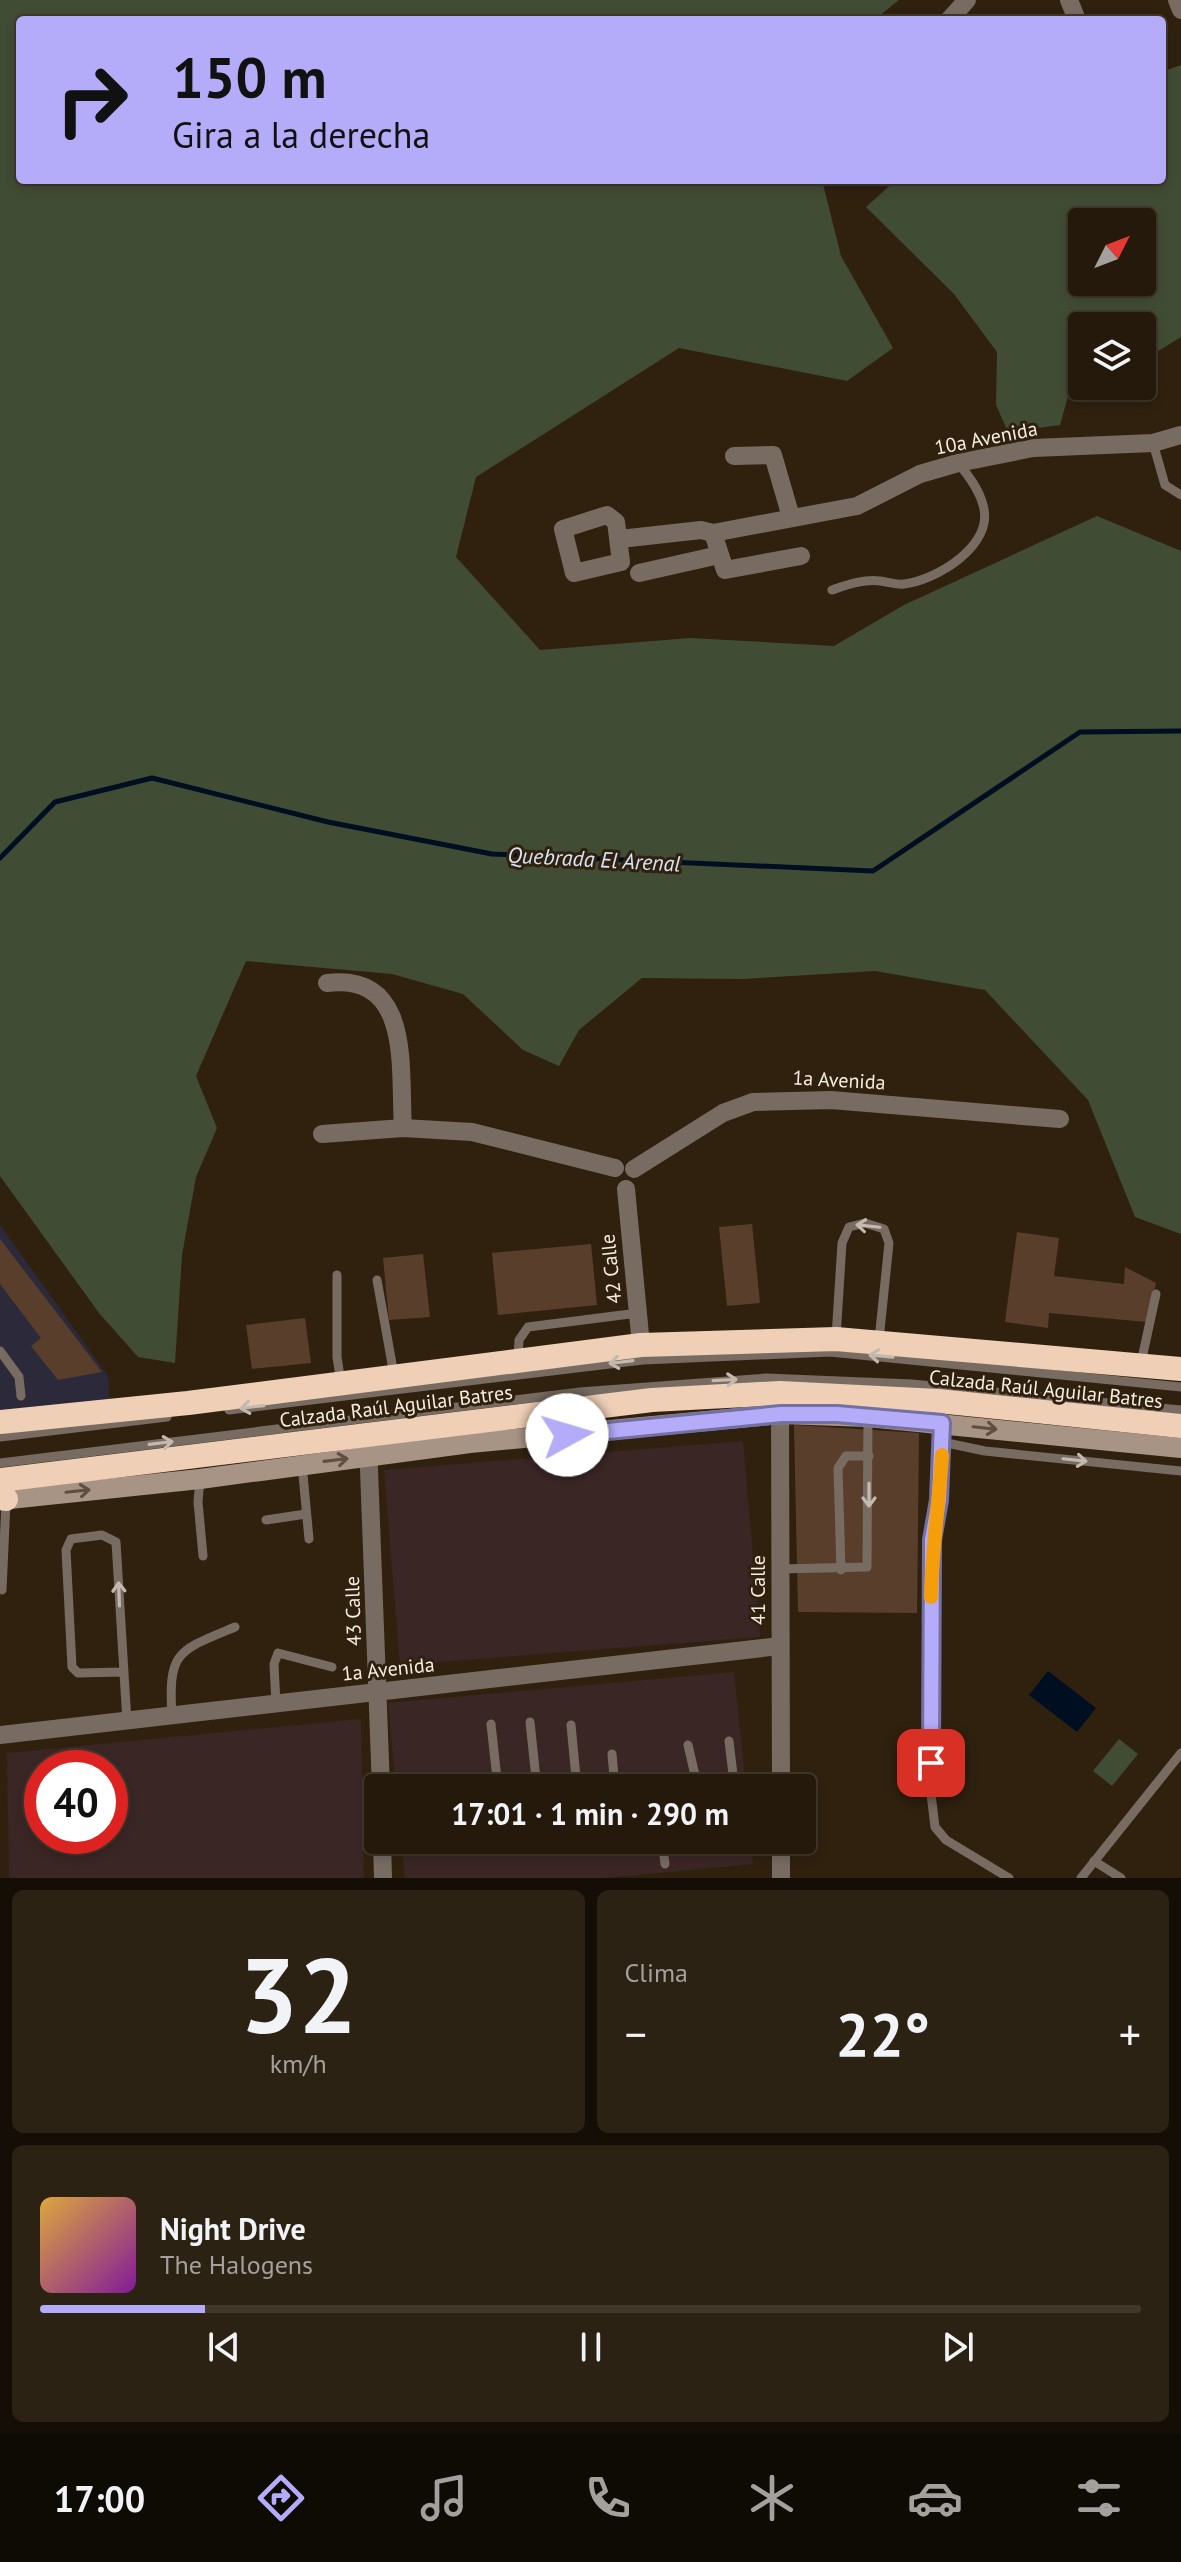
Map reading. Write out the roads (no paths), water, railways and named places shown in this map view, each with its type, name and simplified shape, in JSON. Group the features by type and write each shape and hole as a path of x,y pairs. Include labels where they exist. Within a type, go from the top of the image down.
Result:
{"highway":[{"name":"Calzada Raúl Aguilar Batres","path":"0,1422 641,1345 836,1339 1181,1369"},
{"name":"Calzada Raúl Aguilar Batres","path":"2,1494 368,1444 652,1400 780,1404 938,1401 1181,1426"}],"street":[{"path":"953,16 967,0"},
{"path":"1177,0 1181,10"},
{"name":"10a Avenida","path":"620,539 701,530 713,533 857,506 920,474 1033,448 1153,443 1181,435"},
{"path":"734,456 773,455 791,517"},
{"path":"713,533 722,566 732,571 801,556"},
{"path":"639,573 719,555"},
{"path":"327,983 348,980 367,985 390,1007 398,1052 403,1128"},
{"name":"1a Avenida","path":"625,1169 723,1113 753,1102 831,1100 1060,1119"},
{"path":"322,1134 403,1128 472,1132 625,1169"},
{"name":"42 Calle","path":"625,1169 635,1183 626,1189 641,1345"},
{"path":"780,1404 942,1432 1181,1448"},
{"name":"41 Calle","path":"780,1404 781,1774"},
{"path":"2,1494 200,1479 302,1464 368,1444"},
{"name":"43 Calle","path":"368,1444 381,1774"},
{"name":"1a Avenida","path":"0,1735 780,1646"},
{"path":"382,1854 383,1878"},
{"path":"781,1854 781,1878"}],"lane":[{"path":"1153,443 1165,485 1181,495"},
{"path":"832,590 859,581 914,581 934,574 969,550 984,526 983,505 971,478 958,463"},
{"path":"836,1339 842,1243 849,1227 865,1223 884,1229 889,1243 879,1343"},
{"path":"337,1275 337,1357 341,1383"},
{"path":"377,1280 394,1375"},
{"path":"1141,1366 1156,1294"},
{"path":"518,1360 519,1340 528,1327 638,1313"},
{"path":"0,1351 19,1377 21,1396"},
{"path":"0,1437 643,1360 830,1352 1181,1387"},
{"path":"0,1463 580,1392 766,1378 912,1384 1181,1410"},
{"path":"780,1569 862,1570 869,1561 868,1417"},
{"path":"1009,1878 946,1840 935,1827 931,1794 932,1540 939,1500 942,1432 985,1451 1181,1471"},
{"path":"841,1570 838,1468 846,1456 869,1456"},
{"path":"302,1464 309,1539"},
{"path":"200,1479 198,1502 203,1556"},
{"path":"2,1494 2,1590"},
{"path":"266,1520 306,1514"},
{"path":"122,1672 78,1673 72,1667 66,1550 71,1539 102,1535 111,1536 116,1542 127,1722"},
{"path":"172,1717 170,1677 180,1655 188,1646 235,1627"},
{"path":"276,1704 274,1664 278,1653 332,1667"},
{"path":"530,1722 536,1774"},
{"path":"491,1724 496,1774"},
{"path":"571,1725 576,1774"},
{"path":"729,1741 733,1774"},
{"path":"688,1745 696,1774"},
{"path":"1083,1877 1181,1753"},
{"path":"612,1754 614,1774"},
{"path":"664,1854 665,1864"},
{"path":"1094,1861 1121,1878"}],"water":[{"path":"1048,1671 1096,1708 1077,1732 1029,1695"}],"waterway":[{"name":"Quebrada El Arenal","path":"0,858 55,802 152,778 328,822 492,854 873,871 1080,732 1181,731"}]}
